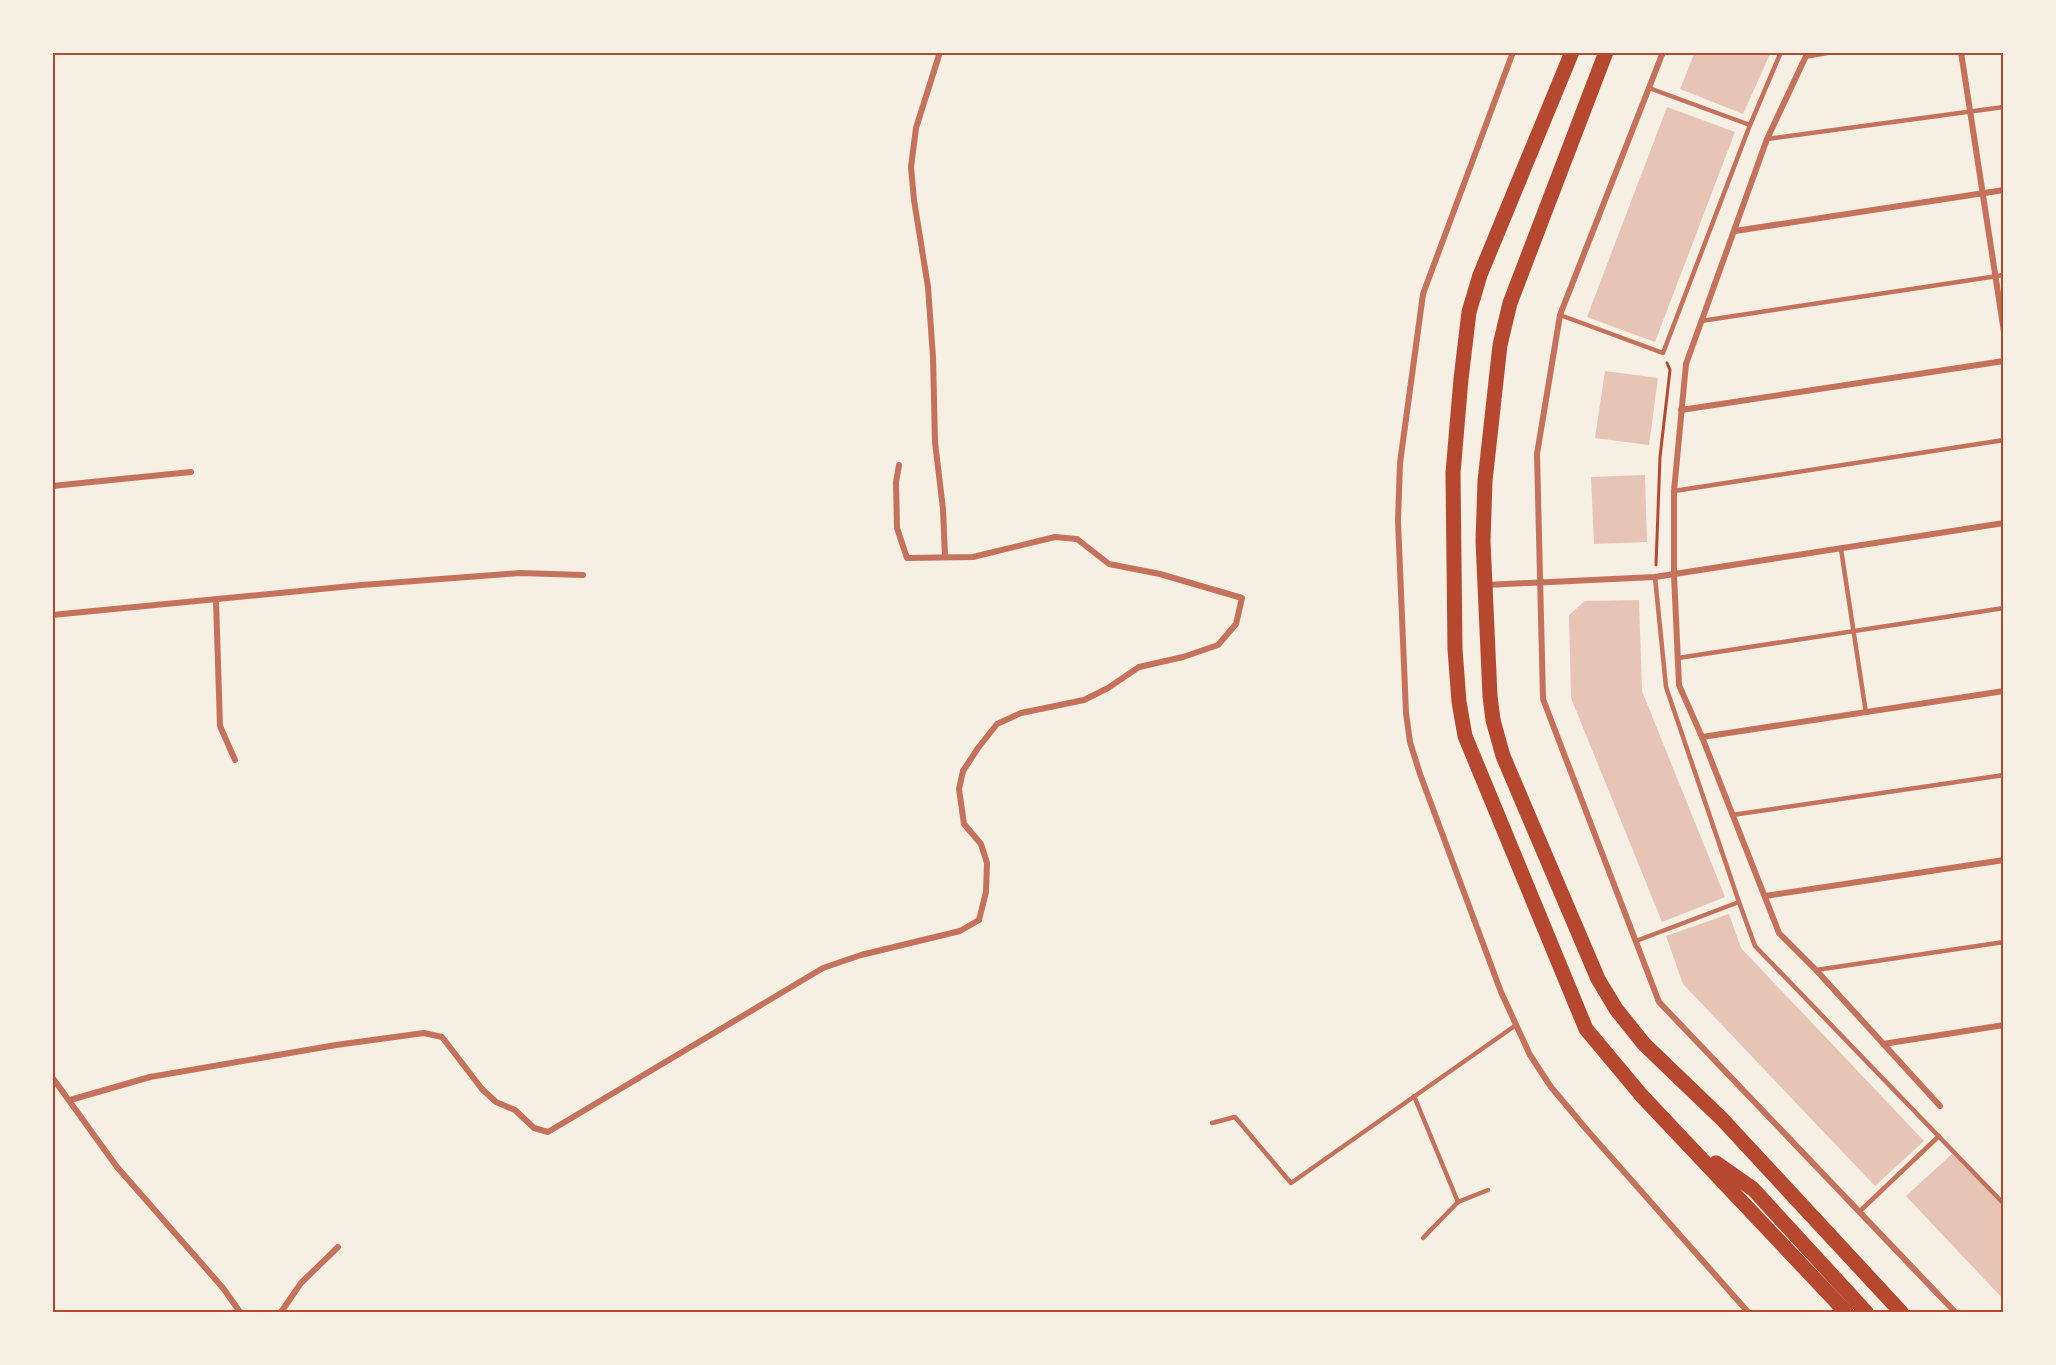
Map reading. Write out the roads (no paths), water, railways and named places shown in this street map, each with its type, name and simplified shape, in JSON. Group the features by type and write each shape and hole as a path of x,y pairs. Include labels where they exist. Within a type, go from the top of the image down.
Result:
{"main road":[{"path":"1572,52 1480,275 1469,312 1461,379 1453,501 1455,649 1459,702 1465,736 1586,1029 1642,1096 1690,1144 1846,1312"},
{"path":"1606,52 1510,303 1503,334 1485,481 1483,541 1490,696 1496,729 1503,756 1598,979 1616,1009 1644,1044 1722,1119 1901,1312"},
{"path":"1722,1119 1766,1178 1889,1312"},
{"path":"1690,1144 1753,1189 1866,1312"}],"street":[{"path":"940,52 916,128 911,167 928,287 933,357 935,442 943,508 945,556"},
{"path":"1514,52 1423,294 1400,463 1398,521 1406,713 1410,742 1502,992 1530,1055 1551,1087 1748,1312"},
{"path":"1663,52 1560,315 1537,454 1543,699 1659,1002 1955,1312"},
{"path":"1828,52 1806,56 1767,139 1686,364 1674,491 1674,574 1679,685 1702,737 1779,933 1816,970 1940,1106"},
{"path":"1960,52 2004,332"},
{"path":"1735,231 2004,190"},
{"path":"1681,411 2004,361"},
{"path":"70,1100 150,1077 336,1045 424,1033 442,1037 482,1089 496,1102 515,1110 534,1128 548,1132 823,968 861,955 960,931 979,920 986,892 987,863 981,844 964,824 959,789 963,771 997,724 1021,713 1084,700 1108,688 1139,667 1183,657 1218,645 1236,624 1242,598 1160,574 1110,564 1077,539 1055,537 973,557 907,558 897,528 896,482 899,465"},
{"path":"52,486 190,472"},
{"path":"1485,585 1655,577 2004,523"},
{"path":"52,615 362,585 509,574 583,575"},
{"path":"216,600 220,726 236,760"},
{"path":"1702,737 2004,691"},
{"path":"1765,896 2004,860"},
{"path":"1884,1044 2004,1025"},
{"path":"52,1077 117,1167 223,1288 240,1312"},
{"path":"280,1312 301,1283 338,1247"}],"lane":[{"path":"1560,315 1663,353 1750,125 1781,52"},
{"path":"1649,88 1750,125"},
{"path":"1767,139 2004,107"},
{"path":"1700,321 2004,275"},
{"path":"1674,491 2004,440"},
{"path":"1841,549 1866,713"},
{"path":"1655,577 1666,687 1755,946 2004,1204"},
{"path":"1678,658 2004,608"},
{"path":"1732,815 2004,775"},
{"path":"1636,941 1739,902"},
{"path":"1816,970 2004,942"},
{"path":"1212,1123 1235,1118 1291,1183 1516,1025"},
{"path":"1414,1096 1458,1202"},
{"path":"1858,1212 1939,1136"},
{"path":"1423,1238 1458,1202 1488,1190"}]}
